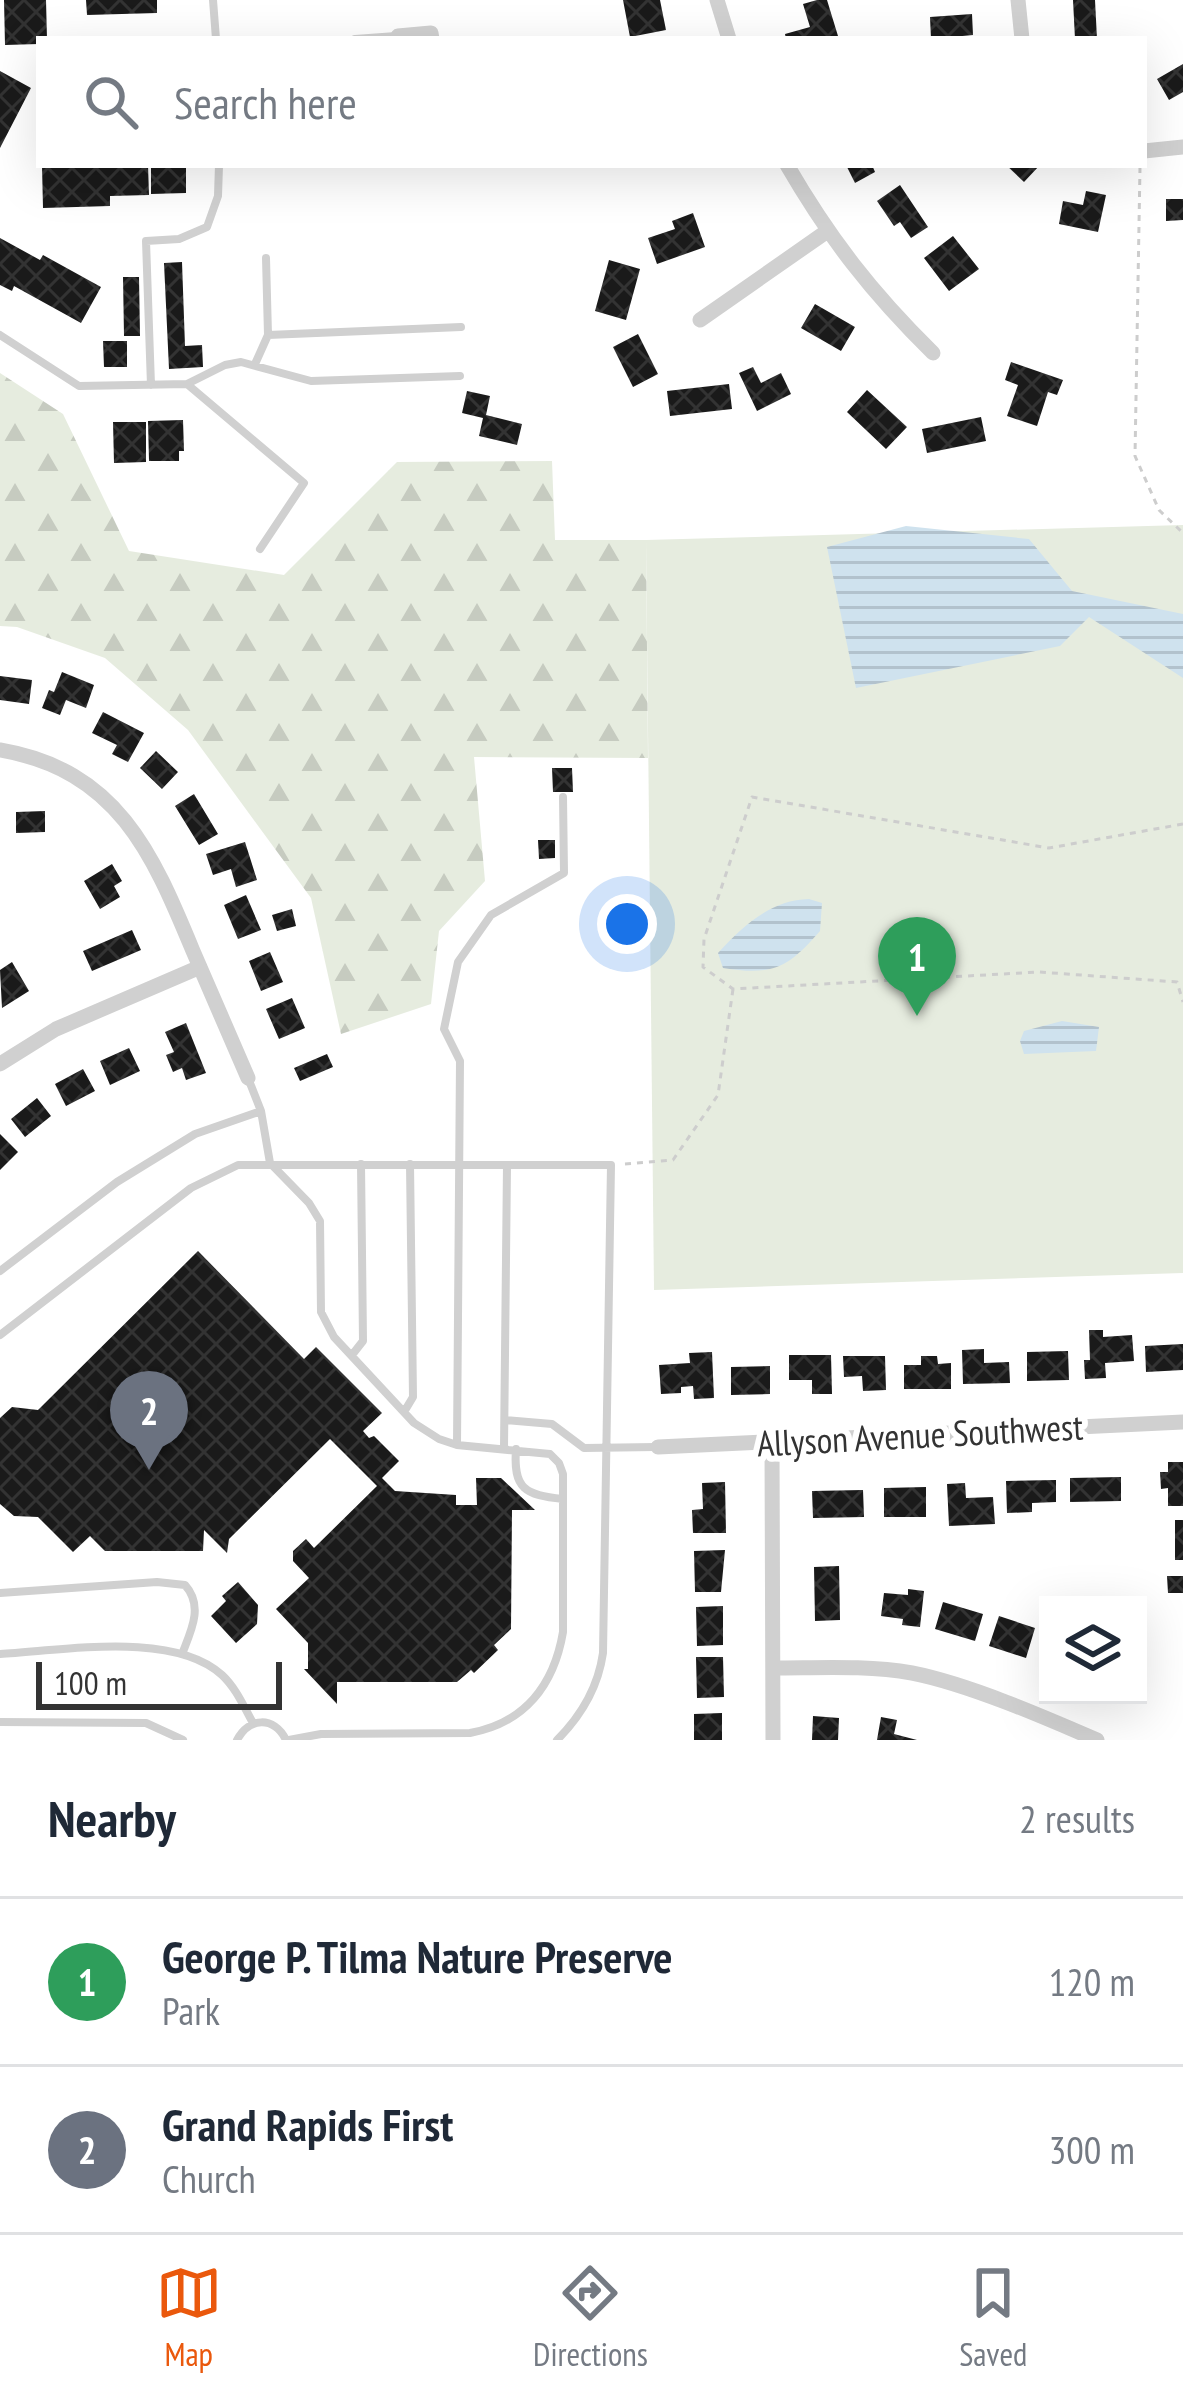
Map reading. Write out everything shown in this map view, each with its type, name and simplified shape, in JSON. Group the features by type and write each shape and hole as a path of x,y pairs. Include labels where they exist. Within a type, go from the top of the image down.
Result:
{"street":[{"path":"717,0 728,36"},
{"path":"1018,0 1022,36"},
{"path":"398,36 432,36"},
{"path":"1147,151 1183,147"},
{"path":"789,168 826,232 876,297 933,353"},
{"path":"700,320 826,232"},
{"path":"0,750 46,761 79,777 123,817 145,845 248,1078"},
{"path":"0,1064 56,1028 200,967"},
{"name":"Allyson Avenue Southwest","path":"658,1447 1183,1422"},
{"path":"772,1444 772,1740"},
{"path":"773,1669 850,1668 914,1674 1096,1740"}],"lane":[{"path":"213,0 216,36"},
{"path":"152,385 146,241 178,239 207,227 218,196 219,168"},
{"path":"255,364 268,335 266,258"},
{"path":"268,335 461,327"},
{"path":"0,335 79,386 187,384 225,365 255,364 310,380 460,376"},
{"path":"187,384 304,483 260,549"},
{"path":"457,1445 460,1061 444,1029 458,962 491,915 564,873 563,797"},
{"path":"237,1740 253,1723 270,1723 287,1740 321,1734 439,1737 506,1722 535,1699 553,1671 563,1632 560,1463 550,1454 457,1445 429,1433 324,1324 320,1221 270,1163 261,1111 248,1078"},
{"path":"0,1271 117,1182 195,1134 261,1111"},
{"path":"0,1335 191,1188 228,1168 270,1163 611,1165 602,1665 584,1709 564,1738"},
{"path":"352,1355 363,1341 362,1164"},
{"path":"404,1412 413,1396 410,1164"},
{"path":"504,1448 507,1165"},
{"path":"505,1420 543,1420 584,1448 658,1447"},
{"path":"516,1449 514,1471 520,1486 535,1496 563,1499"},
{"path":"0,1594 157,1582 185,1585 193,1594 195,1611 182,1654"},
{"path":"0,1654 143,1648 182,1654 223,1676 253,1723"},
{"path":"0,1722 146,1723 183,1740"}],"path":[{"path":"1140,168 1135,456 1159,510 1183,532"},
{"path":"1183,824 1048,848 752,797 704,939 704,968 733,988 1039,972 1177,982 1183,1002"},
{"path":"611,1165 673,1160 718,1095 733,988"}],"green space":[{"path":"0,373 63,414 129,551 284,575 397,462 552,461 555,540 646,540 648,758 474,757 485,881 439,931 431,1004 341,1034 311,898 188,730 105,658 17,627 0,626"},
{"path":"1183,525 1183,1273 654,1290 646,540"}],"water":[{"path":"906,526 1029,539 1072,591 1183,614 1183,678 1089,617 1060,646 856,688 827,547"},
{"path":"809,899 822,903 820,931 798,954 767,970 723,968 718,953 748,924 782,904"},
{"path":"1062,1021 1099,1027 1096,1051 1024,1054 1020,1041 1024,1031"}],"building":[{"path":"4,0 46,0 47,36 36,36 36,44 5,45"},
{"path":"86,0 157,0 157,13 87,15"},
{"path":"623,0 660,0 666,30 630,36"},
{"path":"827,0 838,36 785,36 810,27 803,4"},
{"path":"1073,0 1095,0 1097,36 1075,36"},
{"path":"972,14 973,35 931,36 930,17"},
{"path":"1183,64 1183,92 1169,100 1157,79"},
{"path":"0,71 31,88 0,148"},
{"path":"42,168 148,168 149,195 110,196 110,206 43,208"},
{"path":"151,168 186,168 186,193 151,194"},
{"path":"848,168 873,168 875,172 855,183"},
{"path":"1009,168 1037,168 1024,182"},
{"path":"900,185 928,227 911,238 900,222 894,226 877,201"},
{"path":"1086,191 1106,195 1098,232 1059,224 1063,201 1083,205"},
{"path":"1166,199 1183,199 1183,220 1166,221"},
{"path":"693,213 705,247 657,264 648,238 675,229 672,221"},
{"path":"953,236 979,269 949,291 924,258"},
{"path":"0,238 101,287 81,323 14,286 12,291 0,285"},
{"path":"609,260 640,269 626,320 595,311"},
{"path":"182,262 185,346 202,345 203,367 169,369 164,263"},
{"path":"123,277 139,277 140,336 124,336"},
{"path":"815,304 855,327 841,351 801,328"},
{"path":"638,334 658,374 633,387 613,347"},
{"path":"103,341 127,341 127,367 104,367"},
{"path":"1011,362 1063,380 1057,395 1048,392 1037,426 1007,416 1018,385 1005,380"},
{"path":"753,367 761,383 781,373 791,394 757,411 739,373"},
{"path":"729,384 732,409 670,416 667,391"},
{"path":"867,390 907,427 886,449 847,412"},
{"path":"467,391 490,396 486,415 522,424 517,445 479,436 483,418 462,413"},
{"path":"981,417 986,441 927,453 922,429"},
{"path":"183,420 184,451 179,451 179,461 149,461 148,421"},
{"path":"113,422 146,422 146,462 114,463"},
{"path":"62,672 94,685 86,708 66,700 60,715 42,708"},
{"path":"0,676 32,680 29,704 0,700"},
{"path":"103,712 144,733 128,762 112,754 117,745 92,733"},
{"path":"156,751 178,772 162,789 140,768"},
{"path":"552,768 572,768 573,792 553,792"},
{"path":"194,794 218,834 199,845 175,806"},
{"path":"45,811 45,832 16,833 16,812"},
{"path":"538,840 555,840 555,858 539,859"},
{"path":"245,842 257,880 236,887 231,869 213,875 206,854"},
{"path":"112,864 122,881 114,886 120,897 100,909 84,881"},
{"path":"246,895 261,930 238,939 224,905"},
{"path":"292,909 296,926 277,931 272,915"},
{"path":"132,930 141,950 92,971 83,951"},
{"path":"270,952 283,982 261,991 249,961"},
{"path":"12,962 29,991 2,1008 0,970"},
{"path":"292,998 305,1028 279,1039 266,1009"},
{"path":"186,1023 206,1073 186,1080 182,1068 173,1072 166,1055 174,1052 165,1032"},
{"path":"129,1048 140,1071 110,1085 100,1061"},
{"path":"327,1054 333,1067 300,1081 294,1068"},
{"path":"83,1069 95,1091 66,1106 55,1084"},
{"path":"37,1098 51,1116 25,1137 11,1119"},
{"path":"0,1134 18,1152 0,1170"},
{"path":"198,1251 304,1359 316,1347 382,1413 363,1431 399,1461 382,1478 395,1491 456,1495 456,1505 477,1505 476,1478 501,1478 535,1510 512,1510 511,1629 474,1673 471,1670 457,1682 337,1682 337,1704 304,1669 308,1669 308,1643 276,1609 309,1578 293,1561 293,1551 306,1539 314,1548 377,1486 330,1439 229,1539 227,1553 204,1530 203,1551 105,1551 90,1536 73,1552 38,1517 14,1516 0,1504 0,1418 12,1407 38,1410"},
{"path":"1089,1330 1103,1330 1103,1337 1132,1335 1134,1361 1105,1363 1106,1378 1085,1379"},
{"path":"1183,1344 1183,1370 1146,1372 1145,1346"},
{"path":"984,1349 984,1363 1009,1362 1010,1383 963,1384 962,1350"},
{"path":"1068,1351 1069,1380 1027,1381 1027,1352"},
{"path":"712,1352 714,1398 694,1399 693,1386 681,1387 681,1393 661,1394 659,1365 690,1363 689,1353"},
{"path":"789,1355 831,1355 832,1394 812,1394 812,1380 789,1380"},
{"path":"843,1356 885,1356 886,1390 863,1391 862,1376 844,1377"},
{"path":"921,1356 937,1356 938,1364 951,1363 951,1389 904,1389 904,1365 921,1365"},
{"path":"770,1366 770,1394 731,1395 731,1367"},
{"path":"1168,1462 1183,1462 1183,1506 1168,1506 1168,1488 1161,1489 1160,1472 1168,1472"},
{"path":"1121,1477 1121,1501 1070,1502 1070,1478"},
{"path":"1056,1480 1056,1502 1032,1503 1032,1512 1007,1513 1006,1481"},
{"path":"725,1482 726,1533 693,1533 692,1510 703,1509 702,1483"},
{"path":"965,1483 966,1498 993,1497 995,1524 949,1526 947,1484"},
{"path":"926,1487 926,1517 884,1517 884,1488"},
{"path":"863,1490 864,1517 813,1518 812,1491"},
{"path":"1175,1520 1183,1520 1183,1560 1175,1560"},
{"path":"725,1550 721,1592 695,1592 694,1551"},
{"path":"839,1566 840,1620 815,1621 814,1567"},
{"path":"1167,1576 1183,1576 1183,1593 1168,1593"},
{"path":"238,1582 258,1605 257,1624 236,1643 211,1616 226,1601 222,1596"},
{"path":"908,1589 924,1591 920,1627 881,1616 884,1593 908,1595"},
{"path":"943,1602 983,1614 975,1641 935,1629"},
{"path":"723,1606 723,1645 697,1646 696,1607"},
{"path":"999,1616 1035,1628 1026,1658 989,1646"},
{"path":"696,1657 723,1657 724,1697 697,1698"},
{"path":"722,1713 722,1740 694,1740 694,1714"},
{"path":"813,1716 839,1718 838,1740 812,1740"},
{"path":"881,1717 897,1720 894,1734 917,1740 877,1740"}],"place":[{"name":"George P. Tilma Nature Preserve","path":"917,1016"},
{"name":"Grand Rapids First","path":"149,1470"}]}
